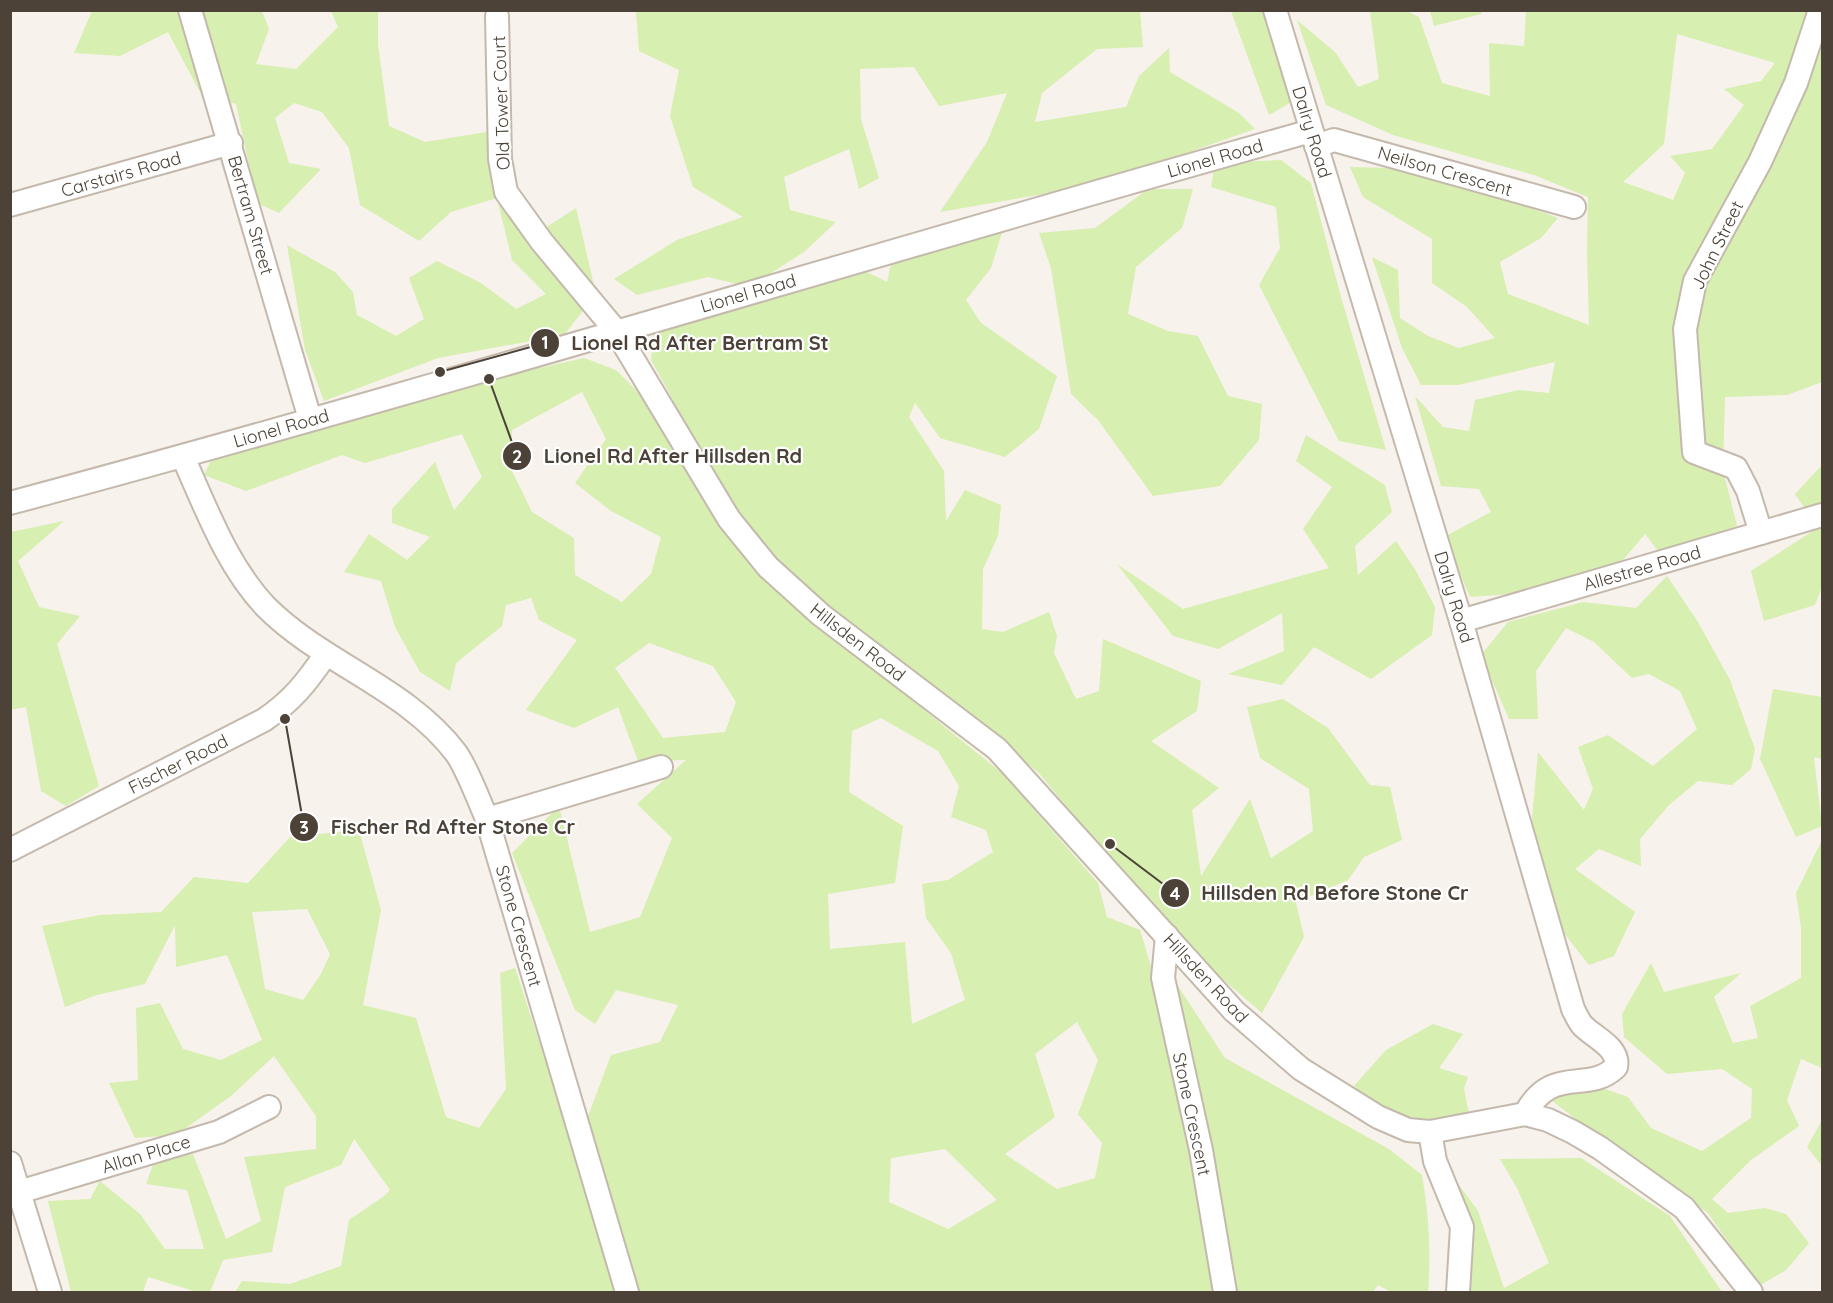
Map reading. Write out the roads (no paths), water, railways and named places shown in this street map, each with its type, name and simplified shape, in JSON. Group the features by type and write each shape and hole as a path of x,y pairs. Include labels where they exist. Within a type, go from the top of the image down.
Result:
{"street":[{"name":"Bertram Street","path":"190,10 231,143 310,419"},
{"name":"Dalry Road","path":"1275,10 1461,621 1573,1009 1581,1025 1611,1049 1617,1063 1609,1074 1561,1082 1548,1088 1533,1100 1525,1114"},
{"name":"John Street","path":"1761,532 1748,491 1736,468 1694,452 1685,329 1695,282 1760,162 1796,83 1820,10"},
{"name":"Old Tower Court","path":"497,16 500,159 506,192 542,242 616,331"},
{"name":"Neilson Crescent","path":"1314,138 1334,140 1574,207"},
{"name":"Lionel Road","path":"10,503 183,457 616,331 1314,138"},
{"name":"Carstairs Road","path":"10,205 231,143"},
{"name":"Hillsden Road","path":"616,331 729,519 768,567 821,615 997,749 1234,1011 1301,1069 1378,1117 1408,1131 1430,1132 1525,1114 1548,1120 1573,1132 1600,1148 1684,1208 1751,1293"},
{"name":"Stone Crescent","path":"183,457 236,568 266,606 298,635 420,714 457,754 487,819 627,1293"},
{"name":"Allestree Road","path":"1461,621 1822,514"},
{"name":"Fischer Road","path":"10,850 264,720 283,707 304,686 326,654"},
{"path":"487,819 662,767"},
{"name":"Stone Crescent","path":"1167,936 1163,978 1201,1150 1225,1293"},
{"name":"Allan Place","path":"19,1192 219,1132 269,1107"},
{"path":"1430,1132 1436,1161 1462,1227 1458,1293"},
{"path":"10,1163 50,1293"}],"place":[{"name":"Lionel Rd After Bertram St","path":"440,372"},
{"name":"Lionel Rd After Hillsden Rd","path":"489,379"},
{"name":"Fischer Rd After Stone Cr","path":"285,719"},
{"name":"Hillsden Rd Before Stone Cr","path":"1110,844"}]}
